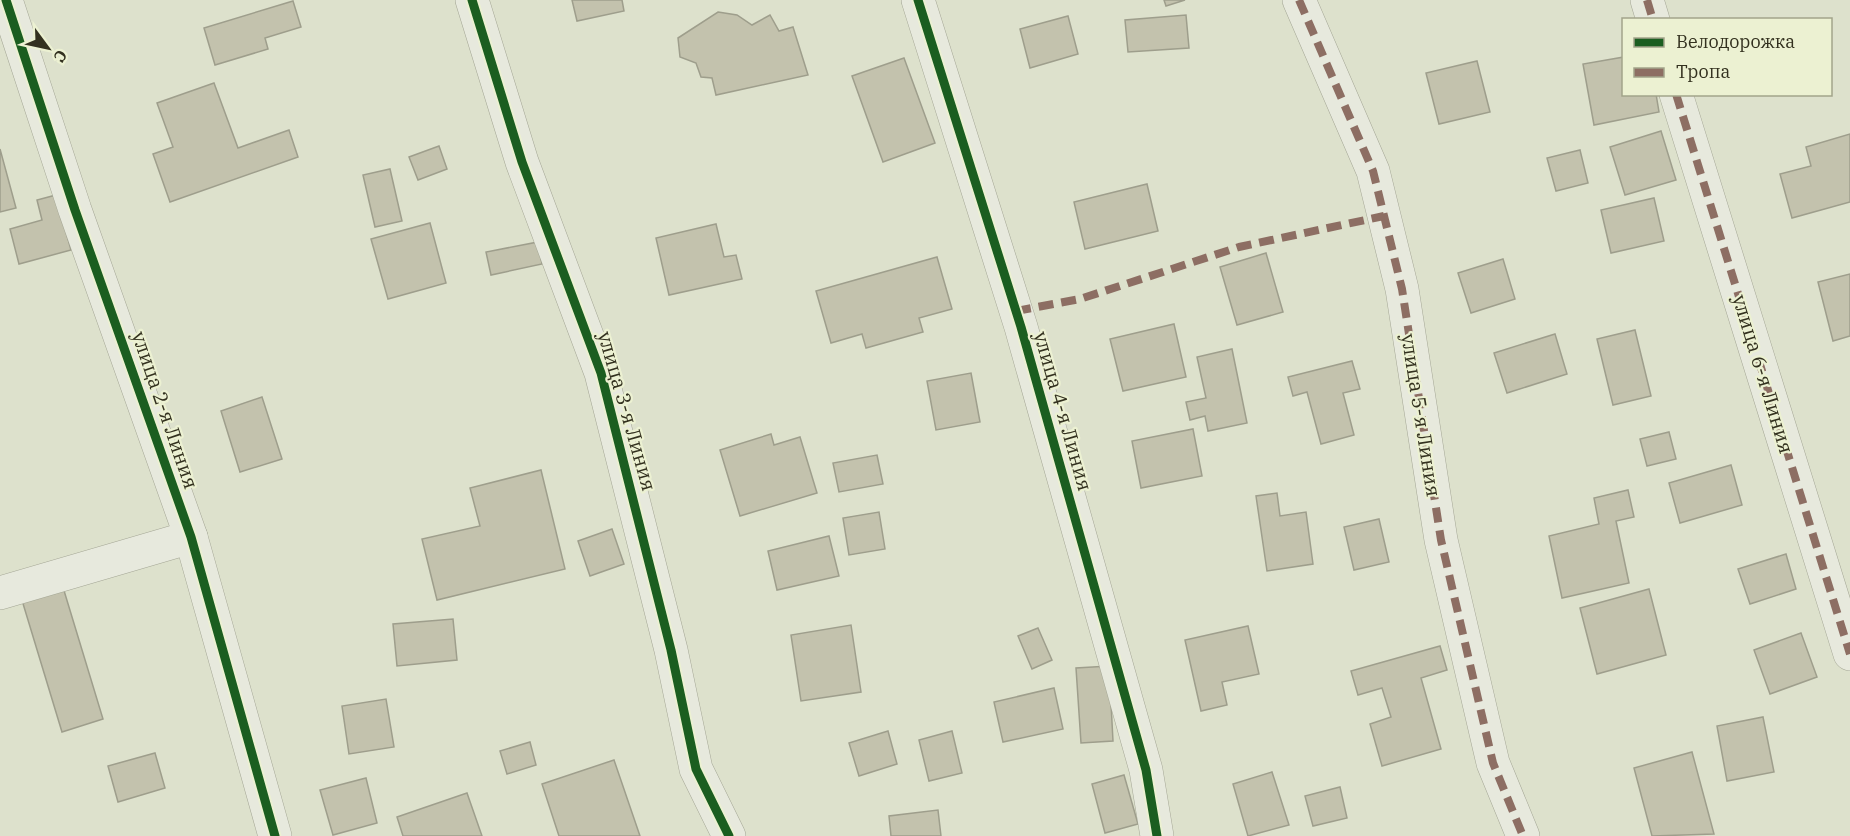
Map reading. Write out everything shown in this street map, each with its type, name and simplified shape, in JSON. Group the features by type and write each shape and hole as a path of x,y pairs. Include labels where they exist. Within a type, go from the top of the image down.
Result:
{"street":[{"name":"улица 2-я Линия","path":"6,0 75,210 191,537 275,836"},
{"name":"улица 3-я Линия","path":"472,0 522,162 601,372 671,650 696,769 729,836"},
{"name":"улица 4-я Линия","path":"918,0 1024,338 1146,770 1156,836"},
{"name":"улица 5-я Линия","path":"1299,0 1373,171 1402,289 1441,540 1493,762 1523,836"},
{"path":"1647,0 1652,18"},
{"name":"улица 6-я Линия","path":"1677,96 1850,654"},
{"path":"0,593 191,537"}],"building":[{"path":"572,0 622,0 624,11 577,21"},
{"path":"1164,0 1185,0 1166,6"},
{"path":"293,1 301,27 265,38 268,49 215,65 204,28"},
{"path":"718,12 737,15 752,25 770,15 779,31 793,27 808,75 716,95 712,78 701,77 696,63 680,57 678,38"},
{"path":"1186,15 1189,48 1128,52 1125,20"},
{"path":"1068,16 1078,54 1030,68 1020,29"},
{"path":"1622,57 1622,96 1656,96 1659,112 1594,125 1583,64"},
{"path":"904,58 935,143 883,162 852,76"},
{"path":"1477,61 1490,112 1439,124 1426,73"},
{"path":"214,83 238,148 289,130 298,157 170,202 153,154 173,147 157,103"},
{"path":"1661,131 1676,180 1625,195 1610,147"},
{"path":"1850,134 1850,202 1792,218 1780,174 1811,166 1806,147"},
{"path":"439,146 447,169 418,180 409,157"},
{"path":"0,149 16,208 0,212"},
{"path":"1580,150 1588,183 1556,191 1547,158"},
{"path":"390,169 402,221 375,227 363,175"},
{"path":"1147,184 1158,231 1085,249 1074,202"},
{"path":"56,195 71,250 19,264 10,229 42,220 37,200"},
{"path":"1654,198 1664,241 1611,253 1601,210"},
{"path":"430,223 446,283 388,299 371,239"},
{"path":"716,224 724,257 736,255 742,279 669,295 656,238"},
{"path":"538,242 542,264 491,275 486,252"},
{"path":"1266,253 1283,312 1237,325 1220,267"},
{"path":"937,257 952,309 919,318 923,332 866,348 862,334 831,343 816,291"},
{"path":"1503,259 1515,299 1471,313 1458,273"},
{"path":"1850,274 1850,336 1833,341 1818,282"},
{"path":"1174,324 1186,377 1123,391 1110,339"},
{"path":"1635,330 1651,396 1613,405 1597,339"},
{"path":"1555,334 1567,374 1507,393 1494,353"},
{"path":"1232,349 1247,423 1208,431 1205,416 1190,420 1186,402 1206,398 1197,357"},
{"path":"1352,361 1360,389 1343,393 1354,435 1321,444 1307,392 1293,396 1288,377"},
{"path":"971,373 980,422 936,430 927,381"},
{"path":"262,397 282,459 240,472 221,411"},
{"path":"1193,429 1202,476 1141,488 1132,441"},
{"path":"1669,432 1676,459 1647,466 1640,439"},
{"path":"771,434 774,445 800,437 817,493 740,516 720,450"},
{"path":"877,455 883,484 839,492 833,463"},
{"path":"1731,465 1742,505 1680,523 1669,483"},
{"path":"541,470 565,569 437,600 422,539 480,526 470,488"},
{"path":"1628,490 1634,517 1616,521 1629,583 1562,598 1549,536 1599,524 1594,498"},
{"path":"1277,493 1280,516 1306,512 1313,564 1267,571 1256,496"},
{"path":"879,512 885,549 849,555 843,518"},
{"path":"1379,519 1389,562 1354,570 1344,527"},
{"path":"612,529 624,564 590,576 578,541"},
{"path":"829,536 839,576 777,590 768,551"},
{"path":"1786,554 1796,589 1750,604 1738,569"},
{"path":"62,584 103,719 62,732 21,597"},
{"path":"1649,589 1666,655 1597,674 1580,608"},
{"path":"453,619 457,660 397,666 393,624"},
{"path":"851,625 861,692 801,701 791,635"},
{"path":"1248,626 1259,674 1222,682 1227,705 1201,711 1185,640"},
{"path":"1038,628 1052,660 1032,669 1018,636"},
{"path":"1801,633 1817,677 1770,694 1754,650"},
{"path":"1440,646 1447,670 1421,678 1441,749 1382,766 1370,724 1391,717 1382,688 1358,695 1351,671"},
{"path":"1109,666 1113,741 1081,743 1076,668"},
{"path":"1054,688 1063,729 1003,742 994,702"},
{"path":"386,699 394,747 349,754 342,706"},
{"path":"1763,717 1774,772 1727,781 1717,726"},
{"path":"888,731 897,764 859,776 849,743"},
{"path":"952,731 962,773 929,781 919,740"},
{"path":"530,742 536,765 507,774 500,751"},
{"path":"1692,752 1714,834 1652,836 1634,768"},
{"path":"155,753 165,788 118,802 108,766"},
{"path":"614,760 640,836 559,836 542,784"},
{"path":"1272,772 1289,825 1248,836 1233,784"},
{"path":"1124,775 1138,824 1105,833 1092,784"},
{"path":"366,778 377,823 333,835 320,790"},
{"path":"1340,787 1347,818 1313,826 1305,796"},
{"path":"467,793 482,836 403,836 397,817"},
{"path":"938,810 941,836 891,836 889,816"}],"marked path":[{"path":"1299,0 1373,171 1402,289 1441,540 1493,763 1523,836"},
{"path":"1647,0 1652,18"},
{"path":"1677,96 1850,654"},
{"path":"1016,311 1080,299 1239,247 1384,216"}],"cycle path":[{"path":"6,0 75,210 191,537 275,836"},
{"path":"472,0 522,162 601,373 671,650 696,769 729,836"},
{"path":"918,0 1021,327 1146,770 1157,836"}]}
